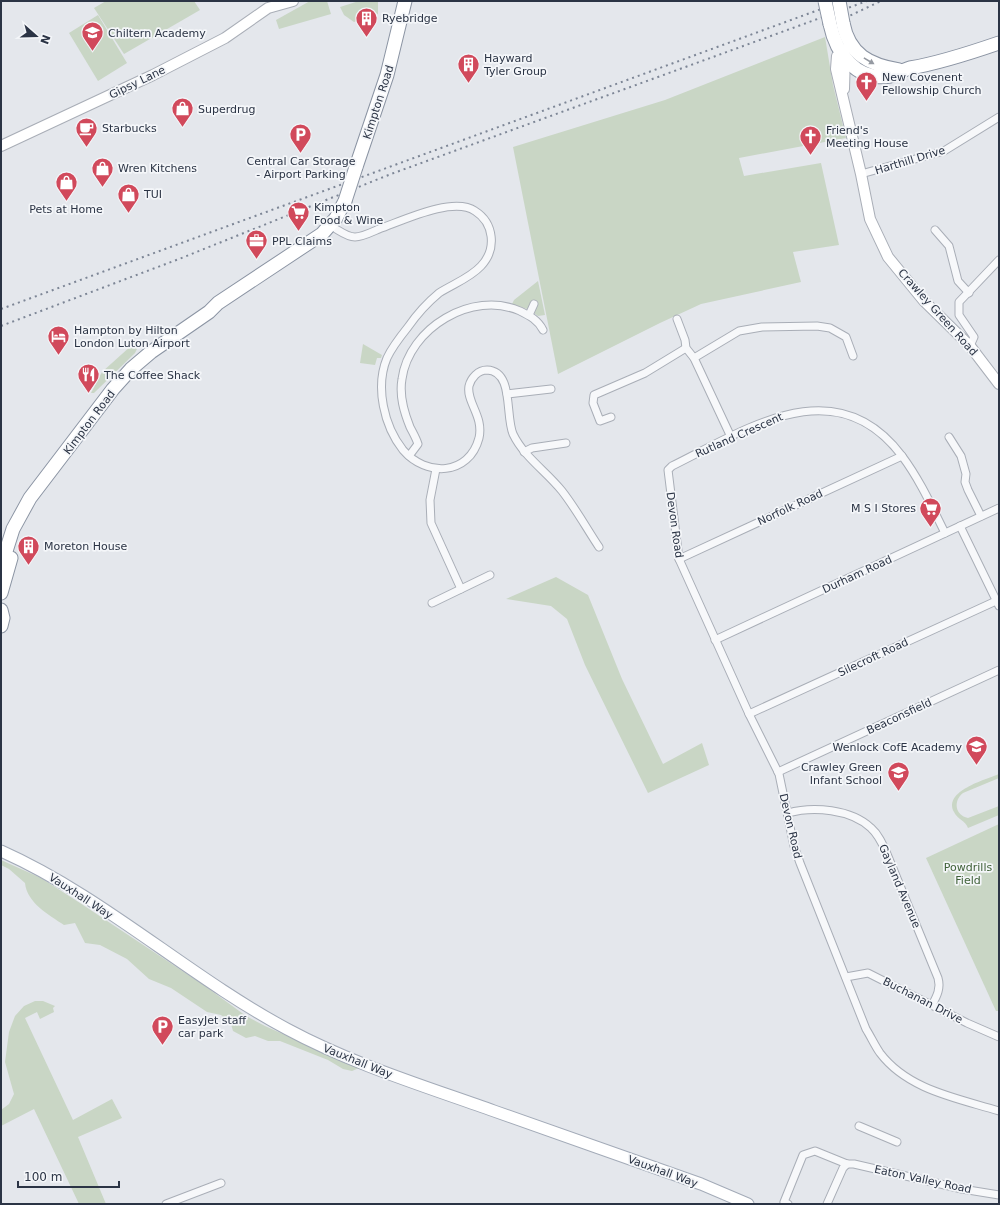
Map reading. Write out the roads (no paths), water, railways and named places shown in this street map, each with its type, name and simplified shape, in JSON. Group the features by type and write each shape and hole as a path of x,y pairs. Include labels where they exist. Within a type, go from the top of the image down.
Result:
{"highway":[{"name":"Kimpton Road","path":"1,567 13,528 30,498 45,476 130,370 151,352 209,312 218,304 322,234 336,218 345,201 387,75 405,1"},
{"name":"Crawley Green Road","path":"825,1 833,39 846,53"},
{"path":"839,1 844,26 846,53 853,67 865,73 876,76 890,76 902,70 941,61 999,43"},
{"path":"846,53 865,59 874,64 902,70"},
{"name":"Kimpton Road","path":"209,312 221,310 250,292 326,238 336,229 345,210 345,201"},
{"name":"Kimpton Road","path":"1,593 20,531 21,516"},
{"path":"1,610 3,618 1,626"}],"main road":[{"name":"Vauxhall Way","path":"1,851 67,886 200,977 250,1008 327,1048 380,1070 701,1184 748,1204"}],"street":[{"name":"Gipsy Lane","path":"1,146 153,75 225,38 267,5 293,1"},
{"name":"Crawley Green Road","path":"844,99 846,53"},
{"name":"Crawley Green Road","path":"846,53 836,61 836,69 870,219 888,257 924,301 970,346 999,384"},
{"path":"844,87 852,78 865,73"},
{"name":"Harthill Drive","path":"861,174 944,151 999,117"},
{"path":"336,229 356,237 409,218 456,205 474,210 486,223 490,230 492,244 490,251 482,265 439,294 418,313 390,350 386,360 382,384 385,415 395,439 409,456 428,468 449,468 471,455 476,446 480,427 478,414 469,395 469,388 474,376 481,371 487,370 500,375 506,385 508,421 517,441 524,452 563,493 599,547"},
{"path":"935,230 949,246 958,281 969,293"},
{"path":"970,346 974,337 959,315 959,302 999,260"},
{"path":"409,456 418,444 402,403 402,381 409,356 419,340 435,326 459,312 476,306 497,304 529,315 536,320 543,330"},
{"path":"529,315 534,304"},
{"path":"677,319 685,340 686,348 694,358 731,437"},
{"path":"694,358 739,331 762,327 816,326 830,328 846,337 853,356"},
{"path":"611,417 600,420 593,403 594,395 645,373 686,348"},
{"path":"506,394 551,389"},
{"name":"Rutland Crescent","path":"668,470 672,466 731,437 768,420 792,412 817,410 841,413 865,422 886,437 916,476 945,533"},
{"path":"949,437 961,456 966,474 965,482 981,516"},
{"path":"524,452 532,448 566,443"},
{"name":"Norfolk Road","path":"679,559 902,456"},
{"path":"436,469 430,500 431,523 461,589"},
{"name":"Devon Road","path":"668,470 679,559 715,640 778,772 794,846 866,1029 879,1053 890,1065 908,1080 930,1090 999,1111"},
{"name":"Durham Road","path":"715,640 999,508"},
{"path":"960,526 998,604"},
{"path":"432,603 490,575"},
{"name":"Silecroft Road","path":"750,714 998,604"},
{"name":"Beaconsfield","path":"778,772 999,670"},
{"name":"Gayland Avenue","path":"788,813 809,810 835,812 852,816 872,828 883,845 938,978 940,984 939,991 932,1006"},
{"name":"Buchanan Drive","path":"846,977 868,973 932,1006 999,1037"},
{"path":"859,1126 897,1142"},
{"name":"Eaton Valley Road","path":"788,1204 784,1202 804,1155 815,1151 847,1164 854,1164 962,1189 999,1195"},
{"path":"827,1204 843,1168 847,1164"},
{"path":"166,1204 222,1183"}],"railway":[{"path":"1,309 843,1"},
{"path":"1,326 179,259 391,174 867,1"},
{"path":"845,18 881,1"}],"place":[{"name":"Ryebridge","path":"367,38"},
{"name":"Chiltern Academy","path":"92,52"},
{"name":"Hayward Tyler Group","path":"469,84"},
{"name":"New Covenent Fellowship Church","path":"867,102"},
{"name":"Superdrug","path":"183,128"},
{"name":"Starbucks","path":"87,148"},
{"name":"Central Car Storage - Airport Parking","path":"301,154"},
{"name":"Friend's Meeting House","path":"811,156"},
{"name":"Wren Kitchens","path":"103,188"},
{"name":"Pets at Home","path":"66,202"},
{"name":"TUI","path":"129,214"},
{"name":"Kimpton Food & Wine","path":"299,232"},
{"name":"PPL Claims","path":"257,260"},
{"name":"Hampton by Hilton London Luton Airport","path":"59,356"},
{"name":"The Coffee Shack","path":"89,394"},
{"name":"M S I Stores","path":"931,528"},
{"name":"Moreton House","path":"28,566"},
{"name":"Wenlock CofE Academy","path":"977,766"},
{"name":"Crawley Green Infant School","path":"898,792"},
{"name":"EasyJet staff car park","path":"162,1046"}],"park label":[{"name":"Powdrills Field","path":"968,873"}]}
